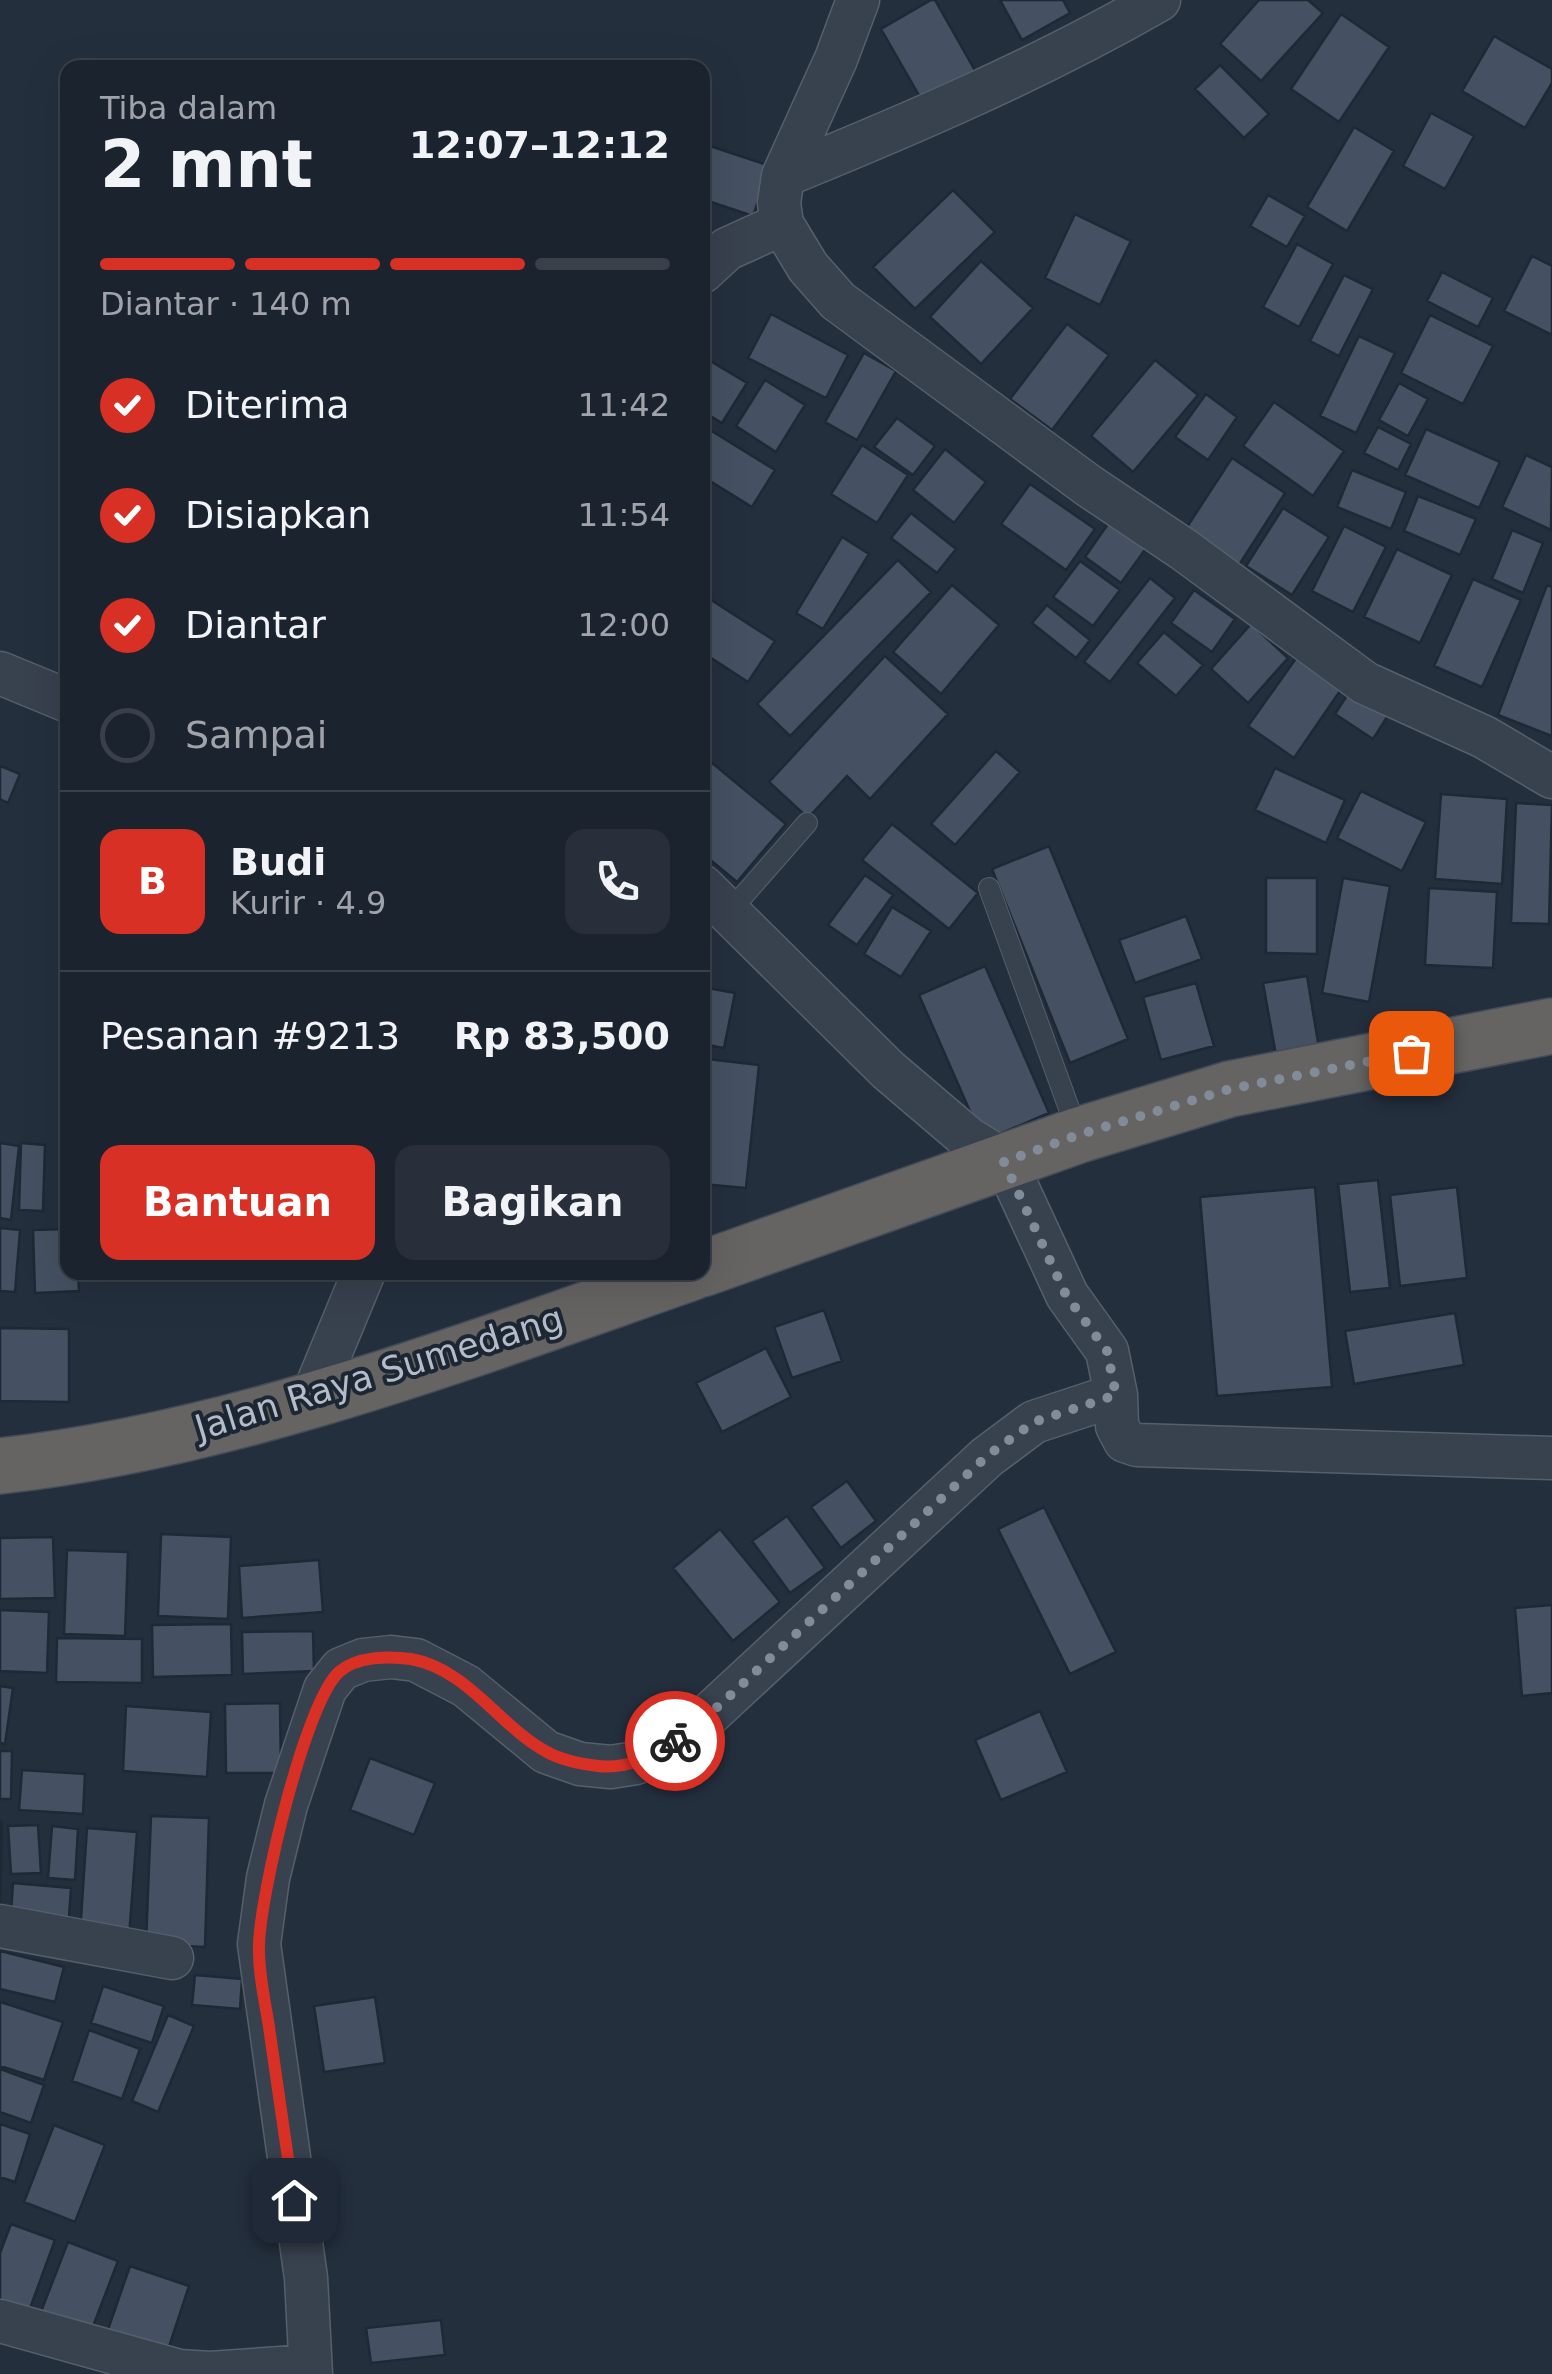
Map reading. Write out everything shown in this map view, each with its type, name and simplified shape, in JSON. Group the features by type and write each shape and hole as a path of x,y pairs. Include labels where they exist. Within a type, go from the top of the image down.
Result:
{"highway":[{"path":"710,1266 1078,1135 1230,1089 1552,1026"},
{"name":"Jalan Raya Sumedang","path":"0,1466 44,1462 129,1444 311,1400 670,1280"}],"street":[{"path":"858,0 783,176 779,203 782,224 808,267 838,300 1364,683 1484,737 1552,776"},
{"path":"783,176 1031,68 1158,0"},
{"path":"710,264 726,249 782,224"},
{"path":"0,673 60,698"},
{"path":"716,899 888,1070 969,1138 1066,1295 1107,1351 1120,1436 1137,1444 1552,1458"},
{"path":"311,1400 361,1280"},
{"path":"0,2321 179,2371 210,2374 310,2370 306,2278 259,1944 268,1878 286,1806 319,1704 342,1669 363,1660 416,1660 466,1686 546,1752 580,1764 611,1767 636,1763 670,1746 701,1722 987,1456 1034,1422 1116,1395"},
{"path":"0,1926 172,1958"}],"lane":[{"path":"716,899 807,823"},
{"path":"988,888 1078,1135"}],"building":[{"path":"935,0 977,74 924,104 881,29"},
{"path":"1000,0 1063,0 1070,13 1022,40"},
{"path":"1259,0 1308,0 1323,13 1261,81 1220,44"},
{"path":"1341,14 1389,47 1339,122 1291,89"},
{"path":"1494,36 1552,69 1552,83 1525,128 1462,91"},
{"path":"1220,65 1269,114 1244,138 1195,89"},
{"path":"1431,113 1474,136 1445,189 1403,166"},
{"path":"1354,127 1394,151 1347,231 1307,207"},
{"path":"710,146 770,166 753,216 710,202"},
{"path":"953,190 995,232 915,309 873,267"},
{"path":"1268,195 1305,216 1287,247 1250,226"},
{"path":"1075,214 1131,241 1100,305 1045,278"},
{"path":"1297,244 1333,264 1299,327 1263,307"},
{"path":"1532,256 1552,266 1552,335 1504,311"},
{"path":"981,261 1033,308 981,364 930,317"},
{"path":"1442,272 1493,298 1478,327 1427,301"},
{"path":"1344,275 1373,289 1339,356 1310,341"},
{"path":"771,314 848,355 826,398 748,358"},
{"path":"1430,315 1493,346 1463,404 1401,373"},
{"path":"1067,324 1109,355 1052,430 1010,399"},
{"path":"1359,336 1395,353 1356,433 1320,416"},
{"path":"864,353 896,371 857,440 825,422"},
{"path":"1155,360 1198,395 1133,472 1091,436"},
{"path":"710,361 747,383 722,423 710,416"},
{"path":"765,380 805,405 776,452 736,426"},
{"path":"1399,383 1428,399 1408,436 1379,420"},
{"path":"1206,394 1237,417 1208,460 1175,437"},
{"path":"1274,402 1344,451 1313,496 1243,446"},
{"path":"897,418 935,446 913,475 874,447"},
{"path":"1378,427 1411,444 1398,470 1364,453"},
{"path":"1426,429 1500,462 1479,508 1405,475"},
{"path":"710,430 775,470 752,507 710,481"},
{"path":"862,445 908,475 877,523 831,494"},
{"path":"945,449 986,482 954,523 913,490"},
{"path":"1526,455 1552,467 1551,530 1502,507"},
{"path":"1232,458 1285,493 1239,565 1185,530"},
{"path":"1352,470 1406,492 1391,529 1337,507"},
{"path":"1030,484 1095,529 1066,570 1001,524"},
{"path":"1418,496 1476,519 1460,555 1404,531"},
{"path":"1283,508 1329,537 1292,595 1246,566"},
{"path":"911,513 956,549 937,573 891,538"},
{"path":"1110,521 1147,547 1121,583 1085,557"},
{"path":"1344,526 1386,547 1353,612 1312,591"},
{"path":"1512,530 1543,543 1523,593 1492,579"},
{"path":"842,537 869,554 823,629 796,613"},
{"path":"1397,549 1452,575 1420,643 1364,617"},
{"path":"898,560 931,592 790,736 757,704"},
{"path":"1080,561 1120,590 1093,626 1053,597"},
{"path":"1150,578 1175,598 1110,682 1084,662"},
{"path":"1473,579 1521,600 1482,687 1434,666"},
{"path":"952,585 999,625 941,694 893,652"},
{"path":"1547,585 1552,587 1552,736 1498,715"},
{"path":"1194,590 1235,619 1212,652 1171,623"},
{"path":"710,599 775,641 748,682 710,657"},
{"path":"1047,605 1090,640 1076,658 1032,623"},
{"path":"1251,624 1288,658 1248,703 1211,669"},
{"path":"1164,632 1203,665 1176,696 1137,663"},
{"path":"885,656 948,714 870,799 847,776 808,818 769,782"},
{"path":"1297,657 1342,688 1294,758 1248,726"},
{"path":"1355,683 1393,708 1373,739 1335,714"},
{"path":"996,751 1020,772 955,845 931,824"},
{"path":"710,763 786,824 737,882 710,860"},
{"path":"0,766 20,774 8,803 0,799"},
{"path":"1275,768 1345,800 1326,843 1255,810"},
{"path":"1361,791 1426,822 1402,871 1337,838"},
{"path":"1441,794 1507,799 1502,884 1435,879"},
{"path":"1516,803 1552,805 1549,924 1511,923"},
{"path":"892,824 978,893 949,929 862,860"},
{"path":"1049,846 1128,1039 1070,1063 992,869"},
{"path":"865,875 893,895 857,945 828,925"},
{"path":"1266,878 1317,878 1317,954 1266,953"},
{"path":"1343,878 1390,886 1369,1002 1322,993"},
{"path":"1429,888 1497,892 1493,968 1425,965"},
{"path":"892,907 931,931 901,977 864,954"},
{"path":"1186,916 1202,959 1135,983 1119,940"},
{"path":"985,966 1049,1113 983,1141 919,995"},
{"path":"1307,976 1320,1054 1277,1061 1263,983"},
{"path":"1196,983 1214,1046 1161,1060 1143,997"},
{"path":"710,988 735,993 724,1048 710,1045"},
{"path":"710,1059 759,1065 746,1188 710,1185"},
{"path":"0,1143 19,1146 11,1220 0,1218"},
{"path":"21,1143 45,1145 43,1211 19,1210"},
{"path":"1378,1180 1390,1288 1350,1292 1338,1184"},
{"path":"1315,1187 1332,1387 1217,1396 1200,1197"},
{"path":"1457,1187 1467,1278 1400,1286 1390,1195"},
{"path":"0,1228 20,1230 15,1292 0,1291"},
{"path":"60,1229 60,1280 78,1280 79,1291 35,1293 33,1230"},
{"path":"824,1310 842,1361 792,1378 774,1327"},
{"path":"1455,1313 1464,1365 1354,1384 1345,1331"},
{"path":"0,1328 69,1329 69,1402 0,1401"},
{"path":"766,1348 791,1397 722,1432 696,1383"},
{"path":"847,1481 876,1521 841,1548 811,1507"},
{"path":"1044,1507 1116,1652 1070,1674 998,1529"},
{"path":"787,1516 825,1568 790,1593 752,1541"},
{"path":"720,1529 780,1602 733,1641 673,1568"},
{"path":"161,1534 231,1537 228,1619 158,1616"},
{"path":"53,1537 55,1598 0,1599 0,1538"},
{"path":"67,1550 128,1552 125,1636 64,1634"},
{"path":"319,1560 323,1612 242,1618 239,1566"},
{"path":"1552,1605 1552,1693 1522,1696 1515,1608"},
{"path":"0,1610 49,1612 47,1673 0,1671"},
{"path":"231,1624 232,1675 153,1677 152,1625"},
{"path":"313,1631 314,1671 243,1674 242,1632"},
{"path":"57,1638 142,1639 142,1683 56,1682"},
{"path":"0,1686 13,1688 5,1744 0,1743"},
{"path":"280,1703 281,1773 226,1773 225,1704"},
{"path":"126,1706 211,1712 207,1777 123,1771"},
{"path":"1040,1711 1067,1772 1001,1800 975,1740"},
{"path":"0,1751 12,1751 11,1799 0,1799"},
{"path":"370,1758 435,1783 414,1835 350,1810"},
{"path":"22,1770 85,1774 83,1814 19,1810"},
{"path":"151,1816 209,1818 205,1947 146,1944"},
{"path":"0,1822 2,1822 0,1910"},
{"path":"38,1825 41,1873 11,1874 8,1826"},
{"path":"52,1826 78,1829 75,1880 48,1878"},
{"path":"87,1828 137,1832 129,1937 80,1933"},
{"path":"13,1883 71,1888 68,1931 10,1927"},
{"path":"0,1951 64,1967 55,2002 0,1989"},
{"path":"195,1975 242,1979 240,2009 192,2005"},
{"path":"103,1986 164,2006 152,2043 91,2023"},
{"path":"375,1997 385,2063 324,2072 314,2006"},
{"path":"0,2002 63,2022 44,2080 0,2066"},
{"path":"168,2015 194,2026 158,2112 132,2101"},
{"path":"89,2030 140,2049 122,2099 72,2081"},
{"path":"0,2069 44,2085 31,2123 0,2112"},
{"path":"0,2124 30,2134 15,2182 0,2177"},
{"path":"54,2125 105,2145 75,2222 24,2202"},
{"path":"11,2224 55,2240 25,2322 0,2313 0,2253"},
{"path":"68,2242 118,2261 87,2342 37,2322"},
{"path":"130,2266 189,2286 163,2365 103,2344"},
{"path":"441,2320 445,2355 371,2363 366,2328"}],"way so far":[{"path":"675,1741 721,1704 987,1456 1034,1422 1116,1395 1107,1351 1066,1295 1004,1162 1230,1089 1411,1053"}],"route":[{"path":"294,2200 259,1944 268,1878 286,1806 325,1689 342,1669 363,1660 416,1660 466,1686 546,1752 580,1764 611,1767 636,1763 675,1741"}]}
